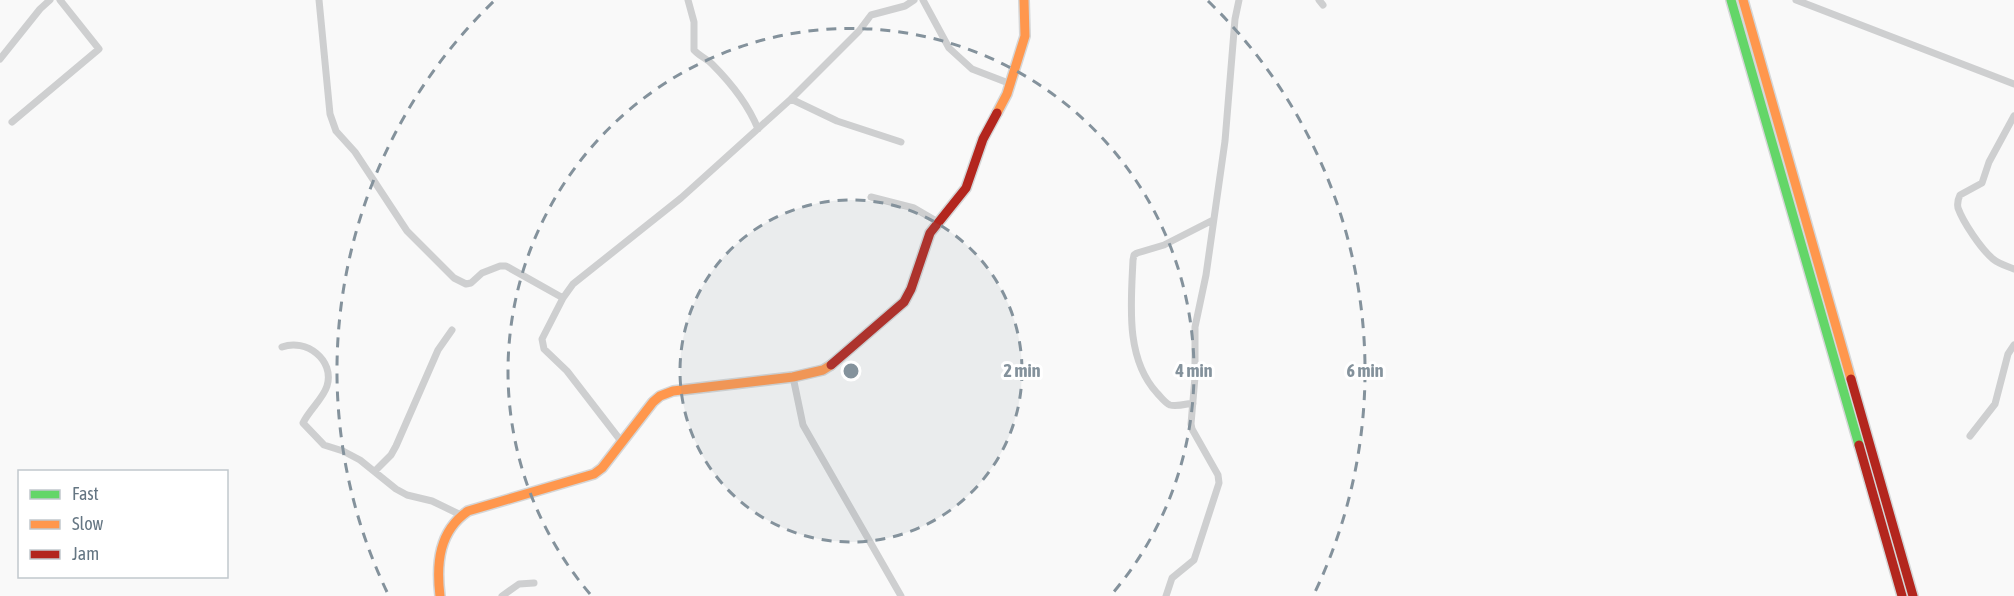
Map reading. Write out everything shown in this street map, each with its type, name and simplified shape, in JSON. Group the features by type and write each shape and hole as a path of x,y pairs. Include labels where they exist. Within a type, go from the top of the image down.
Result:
{"main road":[{"path":"440,596 437,576 443,543 453,523 461,515 594,474 602,468 653,402 665,394 673,391 793,377 819,371 835,363 896,310 912,289 927,240 938,222 966,188 983,139 1005,99 1024,36 1024,0"},
{"path":"1731,0 1902,596"},
{"path":"1743,0 1913,596"}],"street":[{"path":"0,59 40,9 50,0"},
{"path":"12,122 99,50 60,0"},
{"path":"319,0 333,125 355,152 407,231 454,278 466,284 471,283 482,273 506,266 563,298"},
{"path":"688,0 694,22 694,50 711,63 736,91 758,129"},
{"path":"621,441 567,370 543,349 542,339 563,298 573,284 681,198 791,99 854,36 871,15 905,6 914,0"},
{"path":"923,0 949,48 972,69 1011,84"},
{"path":"1166,596 1173,578 1194,560 1219,483 1218,475 1192,429 1195,327 1206,275 1225,141 1239,0"},
{"path":"1797,0 2014,84"},
{"path":"791,99 837,122 901,142"},
{"path":"2014,116 1989,162 1982,183 1960,195 1958,209 1976,239 1989,255 2014,269"},
{"path":"871,197 914,208 938,222"},
{"path":"1193,403 1174,406 1166,403 1142,370 1137,357 1132,326 1133,260 1134,255 1164,245 1213,220"},
{"path":"375,471 391,455 405,430 438,350 452,330"},
{"path":"282,346 301,345 312,348 320,358 327,375 326,387 304,420 305,425 324,445 344,451 407,495 432,501 461,515"},
{"path":"1970,436 1995,404 2008,354 2014,345"},
{"path":"793,377 803,425 901,596"},
{"path":"502,596 519,584 534,583"}],"traffic: fast":[{"path":"1731,0 1859,445"}],"traffic: slow":[{"path":"997,113 1007,94 1025,36 1024,0"},
{"path":"1743,0 1851,379"},
{"path":"440,596 439,560 445,538 458,519 468,511 594,474 602,468 660,396 673,391 793,377 823,370 831,365"}],"traffic: jam":[{"path":"831,365 904,302 911,289 930,233 966,188 983,139 997,113"},
{"path":"1851,379 1913,596"},
{"path":"1859,445 1902,596"}]}
